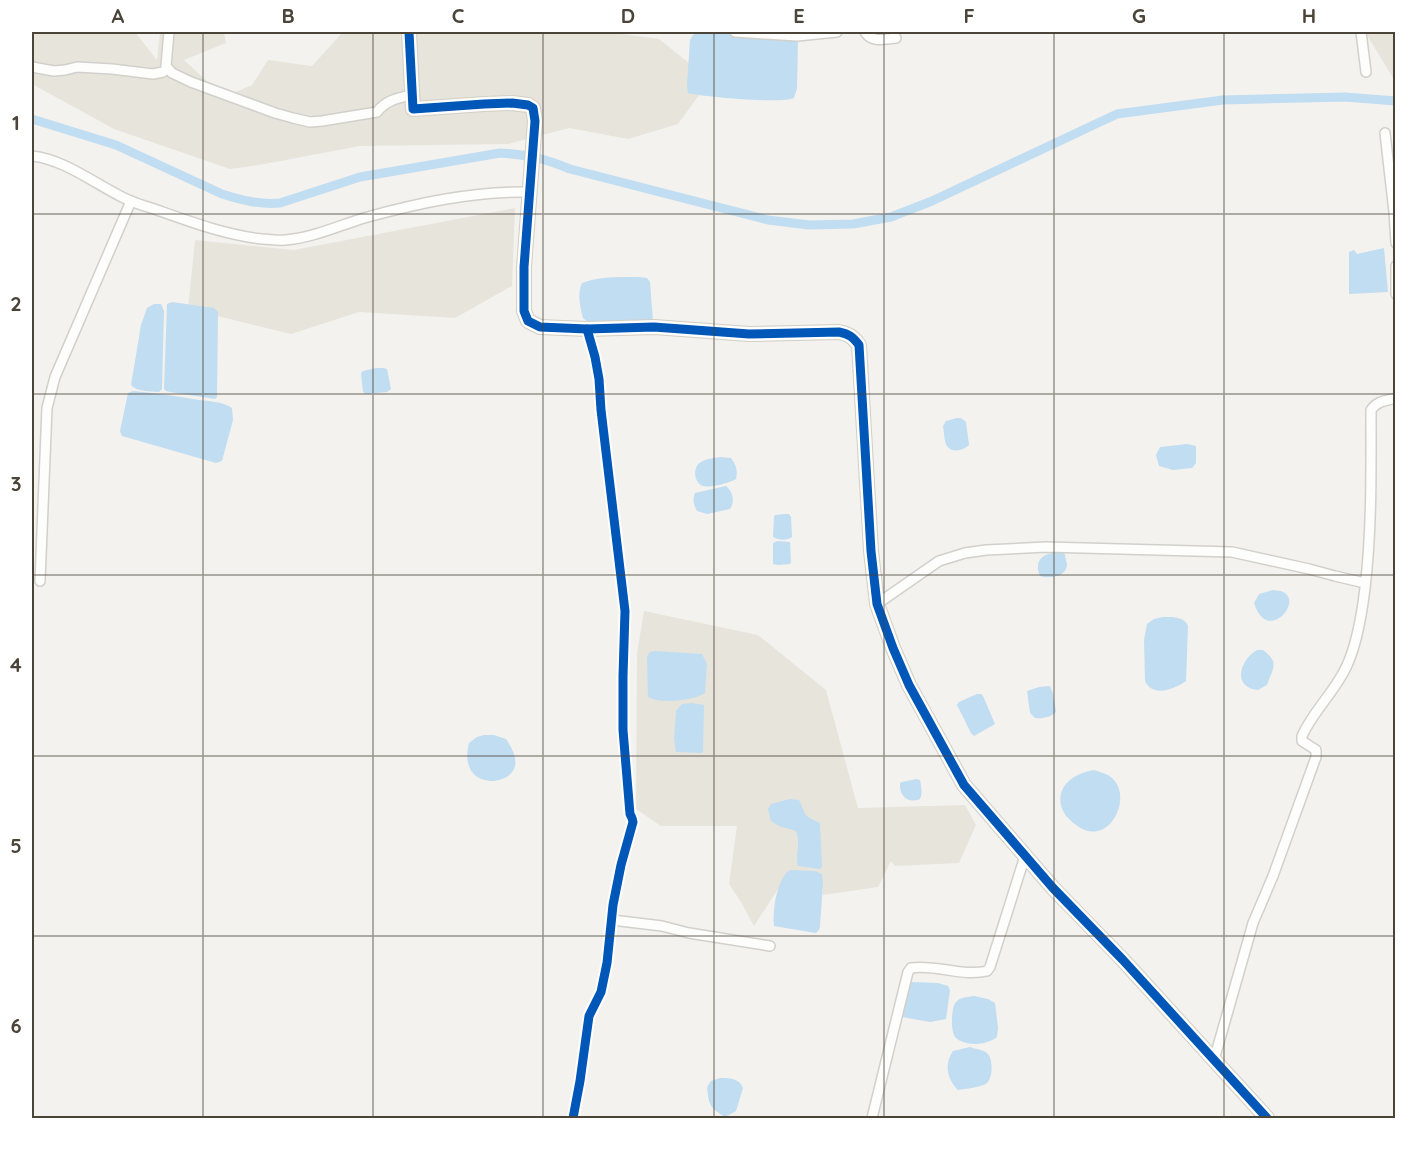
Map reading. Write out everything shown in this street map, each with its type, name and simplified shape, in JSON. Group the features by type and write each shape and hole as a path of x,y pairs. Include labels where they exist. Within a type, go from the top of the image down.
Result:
{"street":[{"path":"169,32 167,68 172,73 275,113 310,122 322,121 377,112 383,104 412,95"},
{"path":"409,32 413,109 512,103 533,108 535,121 524,267 524,311 528,321 540,327 587,329 654,327 749,334 839,332 854,338 859,345 871,551 877,604 909,685 964,785 1053,888 1123,960 1268,1119"},
{"path":"735,32 797,36 837,32"},
{"path":"866,32 868,37 875,40 896,38"},
{"path":"1361,32 1366,72"},
{"path":"32,67 54,71 77,67 96,67 153,74 167,68"},
{"path":"1385,134 1394,212 1395,243"},
{"path":"32,156 42,157 63,166 131,201 205,226 260,238 284,240 323,232 417,204 530,188"},
{"path":"40,581 47,408 56,377 131,201"},
{"path":"1395,266 1395,294"},
{"path":"573,1119 589,1016 601,992 621,865 633,822 630,814 623,730 626,611 596,357 587,329"},
{"path":"1214,1060 1253,923 1273,876 1316,757 1316,750 1302,741 1302,736 1349,662 1360,617 1369,550 1371,410 1378,402 1395,398"},
{"path":"877,604 939,561 964,553 995,549 1232,552 1365,583"},
{"path":"872,1119 908,972 911,968 920,967 973,973 987,971 1025,856"},
{"path":"612,920 662,926 689,933 770,946"}],"shaded area":[{"path":"32,32 135,32 157,60 160,32 224,32 226,43 184,60 224,97 252,85 268,60 312,66 343,32 607,32 659,39 710,80 678,124 628,139 569,128 508,144 360,146 230,169 114,129 32,84"},
{"path":"1365,32 1395,32 1395,81"},
{"path":"515,208 512,286 455,318 359,312 291,334 188,309 195,240 294,250"},
{"path":"644,611 758,635 826,690 858,808 965,805 976,825 959,863 895,866 891,861 878,887 823,895 821,873 778,889 754,926 729,884 737,826 661,826 636,809 637,653"}],"water":[{"path":"698,32 798,40 797,88 794,98 759,100 688,93 690,40"},
{"path":"1384,248 1388,292 1349,294 1349,252 1354,250 1357,254"},
{"path":"603,278 647,278 650,282 653,322 589,323 583,318 579,296 582,283"},
{"path":"172,302 214,308 218,312 217,397 215,399 164,389 167,304"},
{"path":"154,304 161,304 164,311 162,389 159,392 140,390 131,385 141,325 147,308"},
{"path":"376,368 387,369 391,389 387,392 366,394 363,392 361,373"},
{"path":"133,391 216,402 232,408 233,420 222,461 216,463 122,436 120,431 128,393"},
{"path":"957,418 966,422 969,445 955,451 947,446 943,426 946,421"},
{"path":"1187,444 1196,446 1196,463 1192,468 1173,470 1159,466 1156,455 1160,447"},
{"path":"720,457 731,458 736,468 736,479 715,486 703,486 695,475 696,467 705,460"},
{"path":"726,486 732,497 730,509 707,514 697,511 694,502 695,493"},
{"path":"789,514 792,537 785,540 773,537 775,515"},
{"path":"790,542 790,564 773,564 773,543"},
{"path":"1059,551 1065,554 1067,565 1064,572 1052,577 1040,576 1039,561 1045,555"},
{"path":"1273,590 1283,592 1288,597 1289,603 1281,617 1267,620 1260,615 1254,603 1259,594"},
{"path":"1163,617 1181,619 1188,626 1186,681 1176,687 1159,691 1153,689 1145,681 1144,640 1147,624"},
{"path":"1257,650 1263,650 1268,654 1274,666 1267,685 1258,690 1249,688 1241,678 1242,667 1248,657"},
{"path":"650,652 702,654 707,664 705,693 676,701 648,697 647,657"},
{"path":"1050,686 1056,712 1047,717 1035,718 1030,713 1027,691"},
{"path":"977,694 983,696 995,724 974,736 957,705"},
{"path":"682,704 704,705 703,752 676,752 674,739 676,711"},
{"path":"484,735 506,739 515,759 515,766 511,773 496,781 477,777 471,770 467,759 469,743"},
{"path":"1094,770 1108,775 1116,783 1120,794 1120,805 1109,825 1099,831 1088,831 1076,825 1063,811 1061,795 1072,778"},
{"path":"920,780 921,797 908,800 901,792 900,783"},
{"path":"790,799 799,800 806,814 820,823 822,867 820,869 798,866 796,831 771,821 768,809 771,804"},
{"path":"790,870 815,871 822,874 820,926 816,933 774,926 776,895 785,874"},
{"path":"911,982 938,983 948,986 950,990 946,1019 930,1022 902,1017 908,984"},
{"path":"974,996 995,1003 998,1027 997,1037 993,1040 971,1044 961,1041 954,1035 952,1014 958,1000"},
{"path":"970,1047 990,1057 989,1081 973,1088 958,1090 949,1076 948,1061 953,1051"},
{"path":"720,1078 737,1080 743,1088 736,1111 725,1117 709,1102 707,1087 711,1081"}],"waterway":[{"path":"32,119 116,145 222,194 258,203 280,203 360,177 500,153 536,158 570,169 768,220 809,225 853,224 891,217 932,201 1117,114 1223,100 1345,97 1396,101"}],"cycle path":[{"path":"409,32 413,109 512,103 533,108 535,121 524,267 524,311 528,321 540,327 587,329 654,327 749,334 839,332 857,342 871,551 877,604 909,685 964,785 1053,888 1123,960 1267,1118"},
{"path":"573,1118 589,1016 601,992 607,963 613,905 633,822 630,814 623,730 625,611 599,379 587,329"}]}
